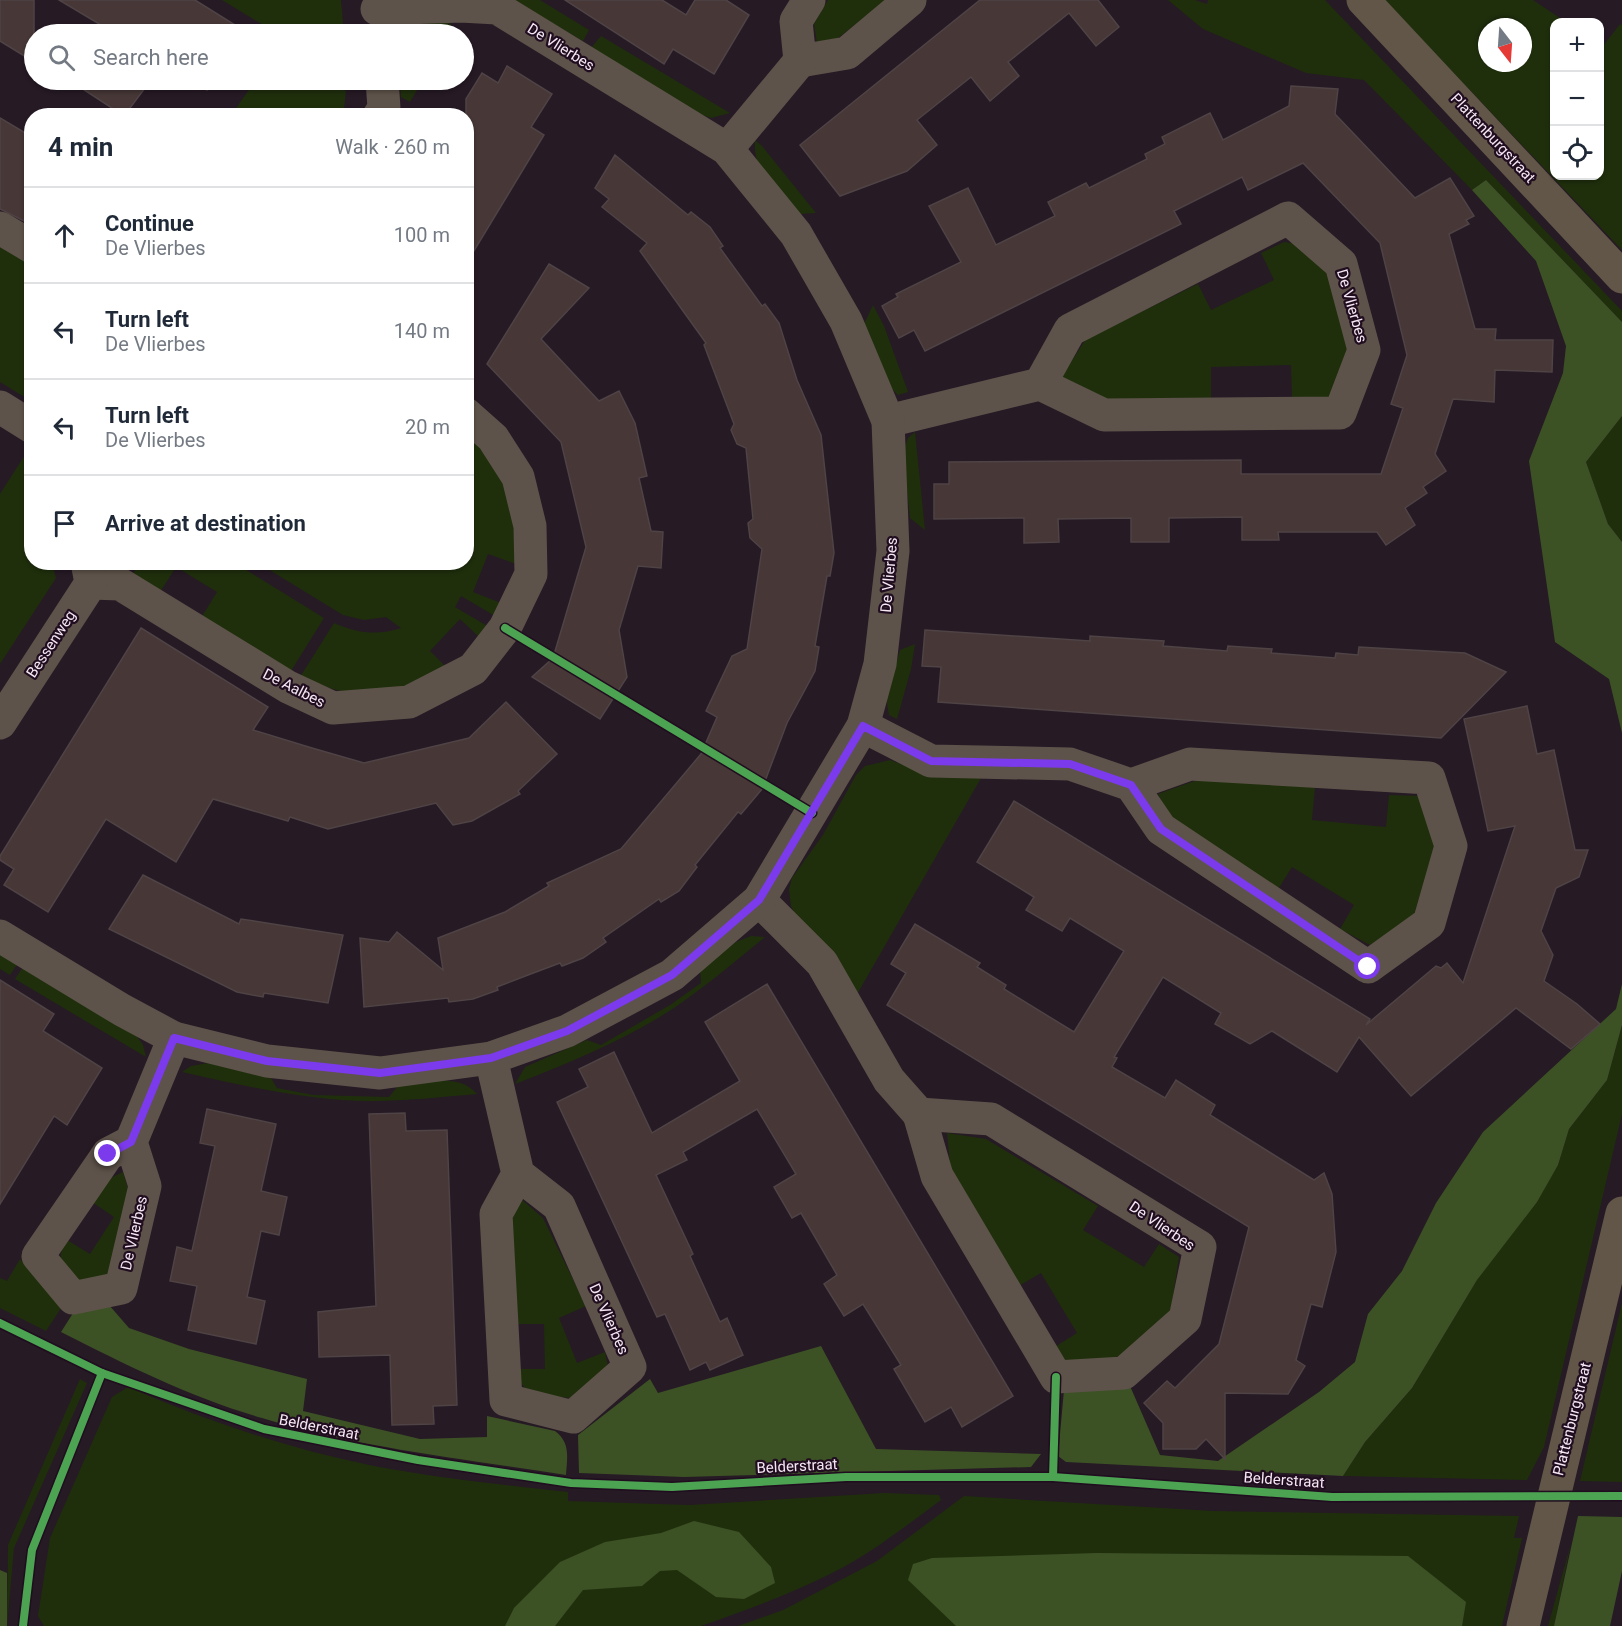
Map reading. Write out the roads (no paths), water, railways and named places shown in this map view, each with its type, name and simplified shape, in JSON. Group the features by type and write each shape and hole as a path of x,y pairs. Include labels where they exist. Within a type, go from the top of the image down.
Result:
{"street":[{"path":"800,61 796,21 809,0"},
{"path":"727,150 800,61 847,53 910,0"},
{"name":"Plattenburgstraat","path":"1363,0 1622,277"},
{"name":"De Vlierbes","path":"0,936 122,1010 174,1038 267,1061 380,1073 491,1058 567,1031 672,975 759,900 863,726 880,664 893,551 888,421 846,321 796,234 727,150 497,8 461,6 377,15"},
{"path":"383,90 384,108"},
{"name":"De Vlierbes","path":"1288,218 1341,264 1364,350 1340,413 1104,416 1040,384 1070,330 1288,218"},
{"path":"0,228 24,242"},
{"path":"888,421 1040,384"},
{"path":"0,407 24,422"},
{"name":"De Aalbes","path":"89,573 120,584 288,687 333,708 409,702 473,669 505,628 531,574 530,526 518,477 493,438 474,421"},
{"name":"Bessenweg","path":"0,723 89,573"},
{"path":"863,726 931,761 1070,764 1131,785 1161,829 1368,967 1428,922 1451,846 1429,778 1190,764 1131,785"},
{"name":"De Vlierbes","path":"759,900 822,963 890,1080 920,1114 937,1176 1056,1377 1124,1373 1185,1319 1200,1247 991,1119 920,1114"},
{"path":"131,1142 174,1038"},
{"path":"491,1058 518,1174"},
{"name":"De Vlierbes","path":"518,1174 559,1206 630,1367 573,1417 506,1400 496,1214 518,1174"},
{"name":"Plattenburgstraat","path":"1522,1626 1622,1213"}]}
